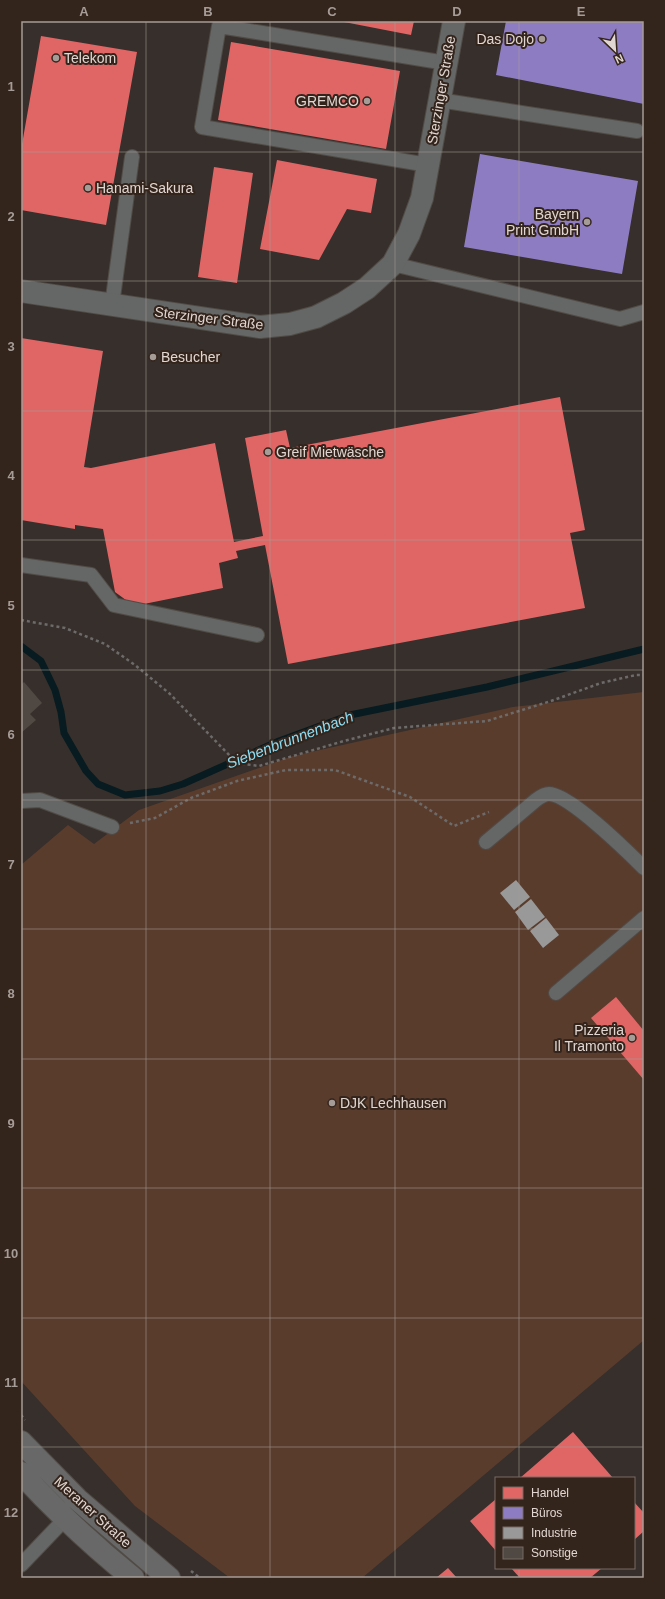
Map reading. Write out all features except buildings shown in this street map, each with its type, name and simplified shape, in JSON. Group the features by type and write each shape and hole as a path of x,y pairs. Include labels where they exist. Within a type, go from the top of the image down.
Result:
{"main road":[{"name":"Meraner Straße","path":"21,1442 77,1499 169,1578"},
{"name":"Meraner Straße","path":"21,1473 65,1519 133,1578"}],"street":[{"name":"Sterzinger Straße","path":"21,291 260,327 290,324 316,317 344,303 367,288 393,264 408,234 422,198 454,21"}],"lane":[{"path":"428,165 202,127 219,26 446,63"},
{"path":"439,100 637,130"},
{"path":"112,305 132,157"},
{"path":"393,264 620,319 644,312"},
{"path":"21,565 90,575 114,605 256,635"},
{"path":"486,842 543,795 550,794 560,797 593,821 644,868"},
{"path":"21,801 40,800 112,827"},
{"path":"556,993 644,918"},
{"path":"21,1565 65,1519"}],"path":[{"path":"21,620 65,628 105,644 135,665 170,694 232,758 244,764 259,766 394,728 487,721 551,701 601,683 636,675 644,675"},
{"path":"112,827 155,818 191,798 237,781 286,770 335,770 342,772 410,797 454,826 517,802 524,810"}],"shaded area":[{"name":"DJK Lechhausen","path":"644,692 644,1340 362,1578 230,1578 135,1506 21,1381 21,865 68,825 94,844 139,810 293,756 513,707"}],"waterway":[{"name":"Siebenbrunnenbach","path":"21,646 41,661 55,690 61,712 64,733 86,771 98,784 125,795 160,791 183,784 279,741 350,715 487,687 644,649"}],"place":[{"name":"Das Dojo","path":"542,39"},
{"name":"Telekom","path":"56,58"},
{"name":"GREMCO","path":"367,101"},
{"name":"Hanami-Sakura","path":"88,188"},
{"name":"Bayern Print GmbH","path":"587,222"},
{"name":"Besucher","path":"153,357"},
{"name":"Greif Mietwäsche","path":"268,452"},
{"name":"Pizzeria Il Tramonto","path":"632,1038"},
{"name":"DJK Lechhausen","path":"332,1103"}]}
